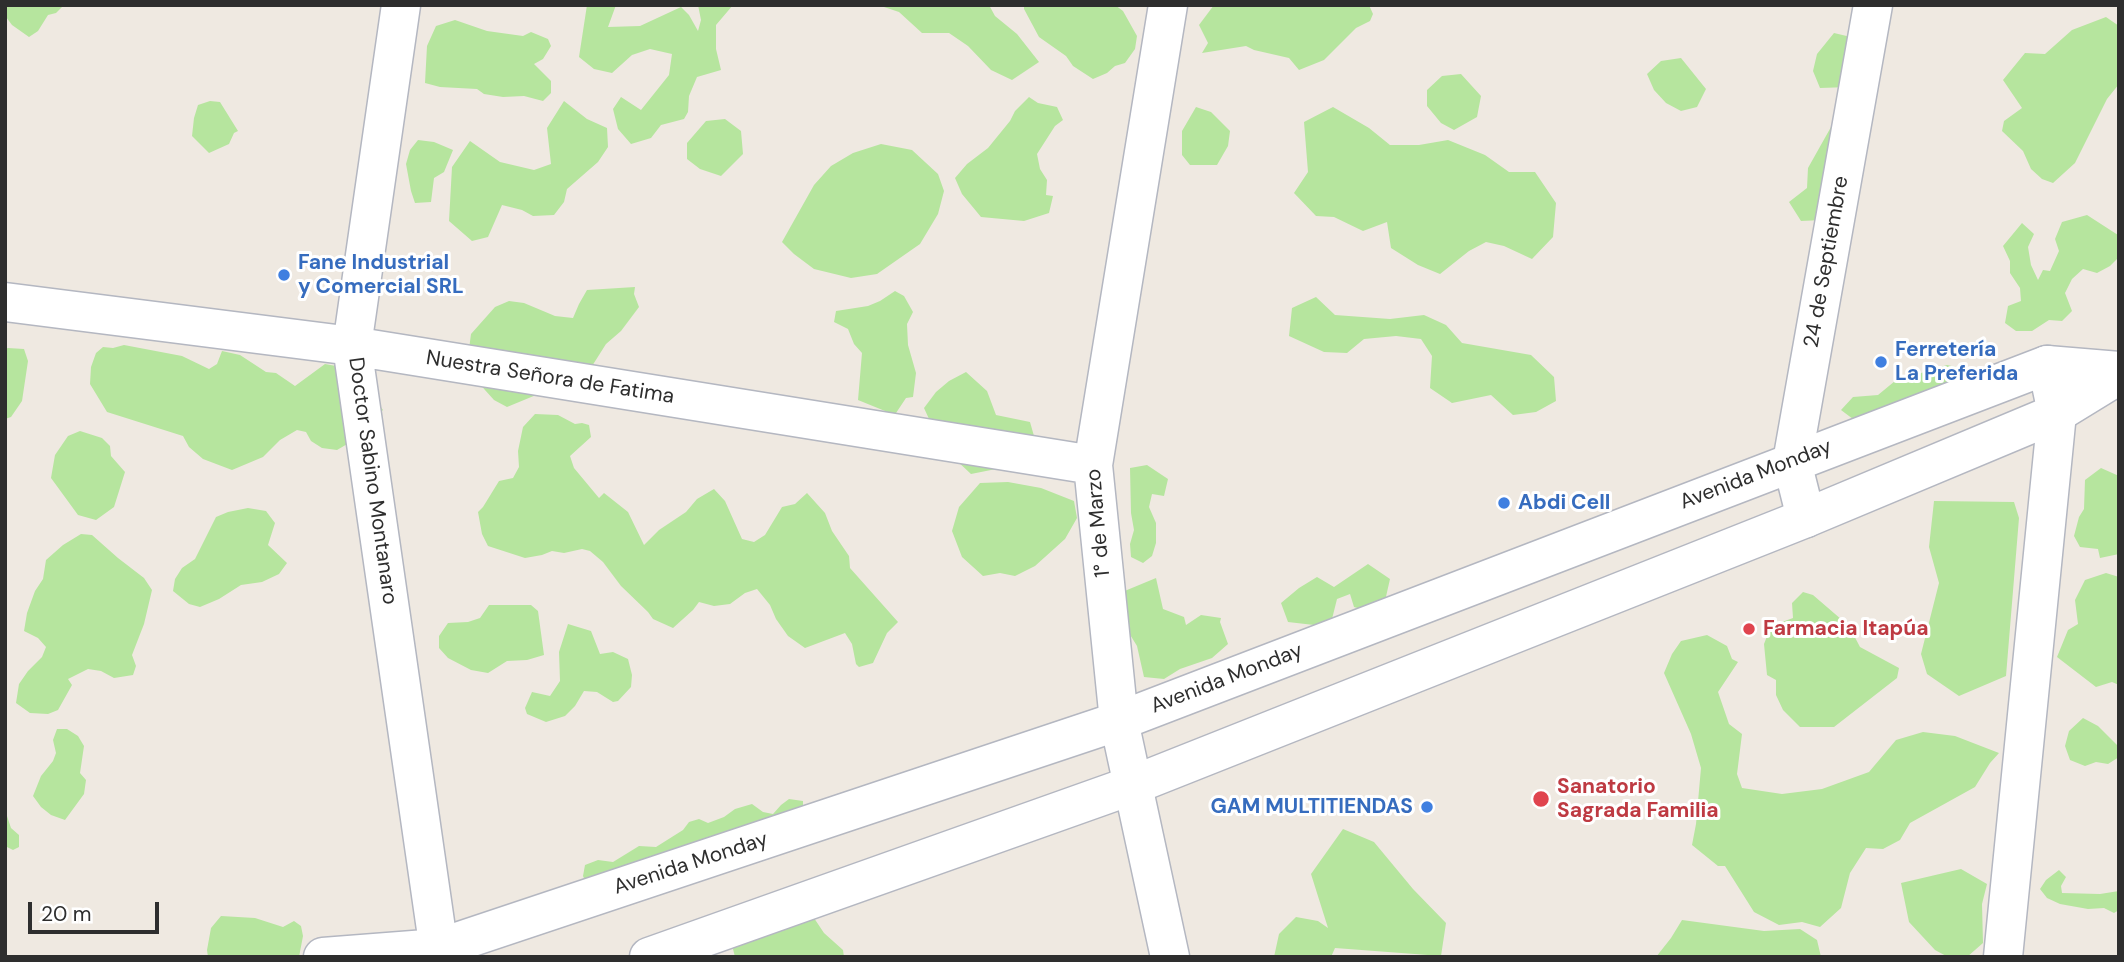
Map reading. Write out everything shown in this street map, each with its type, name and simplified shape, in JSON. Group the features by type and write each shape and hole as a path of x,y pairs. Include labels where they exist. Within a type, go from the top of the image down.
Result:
{"street":[{"name":"Doctor Sabino Montanaro","path":"401,5 352,346 440,952"},
{"name":"1° de Marzo","path":"1168,5 1093,465 1119,721 1170,957"},
{"name":"24 de Septiembre","path":"1806,518 1792,462 1873,5"},
{"name":"Nuestra Señora de Fatima","path":"5,302 352,346 1093,465"},
{"name":"Avenida Monday","path":"323,957 440,952 1119,721 2046,365 2119,373"},
{"path":"2003,957 2057,413 2046,365"},
{"name":"Avenida Monday","path":"649,957 1133,785 1806,518 2057,413 2119,373"}],"green space":[{"path":"5,5 64,5 56,13 48,15 38,31 29,37 6,17"},
{"path":"587,5 616,5 608,27 640,26 681,7 698,31 701,20 698,5 733,5 716,25 716,49 721,70 697,77 684,119 661,125 651,138 631,144 618,129 613,109 621,97 641,110 669,75 672,54 650,49 632,55 612,73 594,69 579,57"},
{"path":"878,5 989,5 995,16 1017,34 1039,62 1012,80 991,70 968,46 949,33 922,33 899,12"},
{"path":"1024,5 1115,5 1123,11 1137,36 1135,49 1125,63 1093,79 1039,37"},
{"path":"1214,5 1369,5 1373,14 1370,21 1356,28 1324,60 1299,70 1289,58 1246,46 1202,53 1208,43 1199,25"},
{"path":"2106,17 2119,26 2119,84 2107,99 2075,163 2053,183 2042,179 2031,169 2023,151 2002,131 2004,121 2022,108 2003,80 2025,53 2045,54 2072,30"},
{"path":"455,20 487,31 523,36 531,32 548,39 551,46 543,59 534,64 551,81 551,93 543,101 425,83 427,46 436,26"},
{"path":"1834,33 1855,38 1849,87 1820,88 1813,71 1817,54"},
{"path":"1681,58 1706,89 1697,107 1681,111 1666,103 1654,90 1647,74 1661,61"},
{"path":"1461,74 1481,96 1477,117 1454,130 1441,123 1427,106 1427,90 1442,76"},
{"path":"1029,97 1038,103 1057,107 1063,120 1055,126 1037,154 1040,169 1047,180 1046,195 1053,196 1049,213 1024,221 981,217 962,194 955,178 967,164 988,148 1015,111"},
{"path":"210,101 220,102 238,131 234,133 229,144 209,153 192,136 198,105"},
{"path":"564,101 587,119 607,128 608,147 598,162 567,189 564,202 554,215 533,216 502,205 488,237 472,241 449,221 452,167 470,141 500,162 534,170 551,164 547,128"},
{"path":"1196,107 1211,112 1230,131 1228,146 1217,165 1190,165 1182,155 1182,131"},
{"path":"1333,107 1369,128 1390,145 1419,145 1448,140 1485,155 1509,172 1535,172 1556,203 1553,237 1532,259 1504,246 1486,242 1469,251 1440,274 1418,265 1391,248 1387,222 1363,231 1334,217 1316,216 1294,193 1308,172 1304,122"},
{"path":"725,119 741,131 743,154 721,176 700,169 687,159 687,143 706,121"},
{"path":"1848,125 1822,220 1801,221 1789,202 1807,188 1808,168 1831,127"},
{"path":"418,140 434,142 453,150 444,172 434,178 431,202 415,203 411,191 406,164 410,150"},
{"path":"881,144 912,150 938,174 944,191 938,214 920,244 877,274 851,278 814,269 782,242 814,185 831,166 853,153"},
{"path":"2087,215 2118,235 2118,258 2097,273 2083,269 2072,279 2065,293 2072,311 2062,321 2049,320 2032,331 2016,331 2005,323 2008,306 2021,301 2020,288 2010,273 2010,261 2003,246 2022,223 2034,234 2028,247 2031,265 2038,280 2043,270 2050,271 2059,251 2055,239 2062,222"},
{"path":"635,287 634,294 639,307 621,331 606,344 587,374 507,407 494,400 476,380 469,349 471,334 495,307 509,301 524,303 555,316 573,318 587,290"},
{"path":"895,291 904,296 913,312 907,324 908,345 916,373 913,397 906,398 892,419 885,411 858,400 862,353 854,344 848,329 834,322 836,311 868,306"},
{"path":"1316,297 1335,315 1390,319 1424,315 1446,325 1462,343 1531,355 1554,377 1556,401 1536,412 1513,415 1491,395 1452,403 1430,388 1432,356 1421,339 1396,336 1364,339 1347,353 1324,352 1289,336 1292,308"},
{"path":"124,345 182,356 209,369 217,364 222,351 240,355 295,386 325,364 347,368 364,384 383,410 349,443 337,450 322,448 311,441 306,432 297,430 280,440 263,457 232,470 203,459 189,447 183,436 107,412 90,384 91,367 96,353 103,347"},
{"path":"5,349 24,349 28,361 22,401 11,417 5,419"},
{"path":"1947,365 1974,371 1966,378 1857,422 1841,410 1853,397 1878,395 1895,381"},
{"path":"966,372 987,391 996,415 1030,422 1034,436 1027,449 1001,468 971,474 955,459 935,432 924,408 936,392"},
{"path":"535,414 558,415 575,424 589,425 591,437 570,456 574,468 599,498 604,493 628,512 644,545 659,530 686,512 697,499 714,489 725,501 742,539 754,542 765,535 782,507 795,504 807,493 825,513 832,531 849,556 850,568 898,622 887,633 873,663 859,667 856,664 852,644 845,633 805,648 788,636 757,589 745,593 730,604 714,606 699,602 673,628 653,619 590,551 552,551 525,558 488,546 482,534 478,512 499,481 513,478 519,467 518,451 523,427"},
{"path":"80,431 102,438 110,446 111,456 125,472 114,507 96,520 78,515 51,478 55,455 68,436"},
{"path":"1147,465 1168,479 1164,496 1152,494 1149,507 1156,523 1156,543 1152,556 1143,563 1131,557 1130,544 1134,530 1130,468"},
{"path":"2101,468 2119,476 2119,554 2100,558 2098,549 2080,547 2074,536 2084,509 2085,480"},
{"path":"1008,482 1041,488 1074,501 1077,518 1065,539 1035,566 1015,576 1000,573 983,576 962,557 952,531 959,507 980,483"},
{"path":"1934,501 2014,502 2019,518 2006,676 1959,696 1927,674 1921,654 1939,583 1929,547"},
{"path":"248,508 266,511 275,523 268,545 287,563 279,574 262,582 241,585 200,607 189,604 173,591 175,579 182,568 195,559 216,517"},
{"path":"81,534 92,535 144,578 152,590 144,624 132,655 136,666 133,675 114,678 101,671 88,669 68,679 72,685 58,710 48,714 30,713 16,703 19,684 42,657 46,647 38,638 24,631 27,613 35,591 43,579 46,560"},
{"path":"1368,564 1390,579 1385,601 1367,611 1354,607 1350,594 1337,599 1331,623 1314,625 1288,622 1281,603 1299,588 1317,577 1334,587"},
{"path":"2106,573 2119,577 2119,685 2112,682 2096,687 2057,657 2068,630 2078,624 2075,600 2085,580"},
{"path":"1156,578 1163,609 1184,617 1186,625 1201,615 1221,618 1228,644 1212,658 1180,669 1164,679 1144,677 1137,646 1129,633 1115,595"},
{"path":"1803,592 1813,595 1849,626 1860,647 1899,668 1897,678 1834,727 1800,727 1783,710 1776,695 1776,680 1767,675 1764,644 1771,626 1793,618 1792,603"},
{"path":"489,605 531,605 538,611 544,655 527,660 507,661 488,673 471,670 448,658 439,648 439,636 448,623 480,618"},
{"path":"568,624 591,631 600,654 613,652 628,659 632,675 631,687 618,701 613,702 597,692 584,691 565,716 546,722 527,714 525,708 532,692 550,696 560,681 559,652"},
{"path":"1707,635 1727,646 1732,659 1738,662 1718,692 1729,724 1742,734 1737,774 1742,788 1782,794 1822,789 1869,772 1896,740 1923,732 1955,736 1999,753 1975,787 1910,823 1900,840 1883,849 1866,848 1850,873 1841,908 1820,927 1802,922 1779,925 1754,912 1725,866 1718,866 1692,845 1701,768 1691,734 1664,673 1681,641"},
{"path":"2083,718 2098,726 2117,745 2119,757 2108,764 2096,762 2085,766 2070,760 2065,746 2069,731"},
{"path":"57,729 67,729 78,736 84,746 80,773 86,780 84,794 65,820 51,815 33,796 41,776 56,753 53,740"},
{"path":"789,799 803,801 803,817 589,890 583,876 585,865 598,860 613,862 639,846 656,847 683,830 689,822 699,819 708,823 735,809 752,804 763,812 773,814"},
{"path":"5,800 11,828 19,835 19,847 13,850 5,846"},
{"path":"1343,829 1374,842 1446,923 1441,956 1335,948 1331,957 1274,957 1279,934 1296,917 1318,921 1328,928 1311,874"},
{"path":"1961,869 1987,884 1982,904 1983,943 1967,957 1948,957 1935,950 1909,922 1901,883"},
{"path":"2059,870 2066,877 2061,886 2062,893 2100,894 2119,891 2119,910 2114,913 2104,908 2088,909 2060,904 2047,898 2040,889 2046,880"},
{"path":"810,912 824,933 843,950 844,957 735,957 733,949 744,929"},
{"path":"221,916 255,918 283,927 294,921 301,926 303,936 299,957 208,957 211,928"},
{"path":"1682,920 1764,931 1800,929 1817,940 1821,957 1656,957"}],"place":[{"name":"Fane Industrial y Comercial SRL","path":"284,275"},
{"name":"Ferretería La Preferida","path":"1881,362"},
{"name":"Abdi Cell","path":"1504,503"},
{"name":"Farmacia Itapúa","path":"1749,629"},
{"name":"Sanatorio Sagrada Familia","path":"1541,799"},
{"name":"GAM MULTITIENDAS","path":"1427,807"}]}
